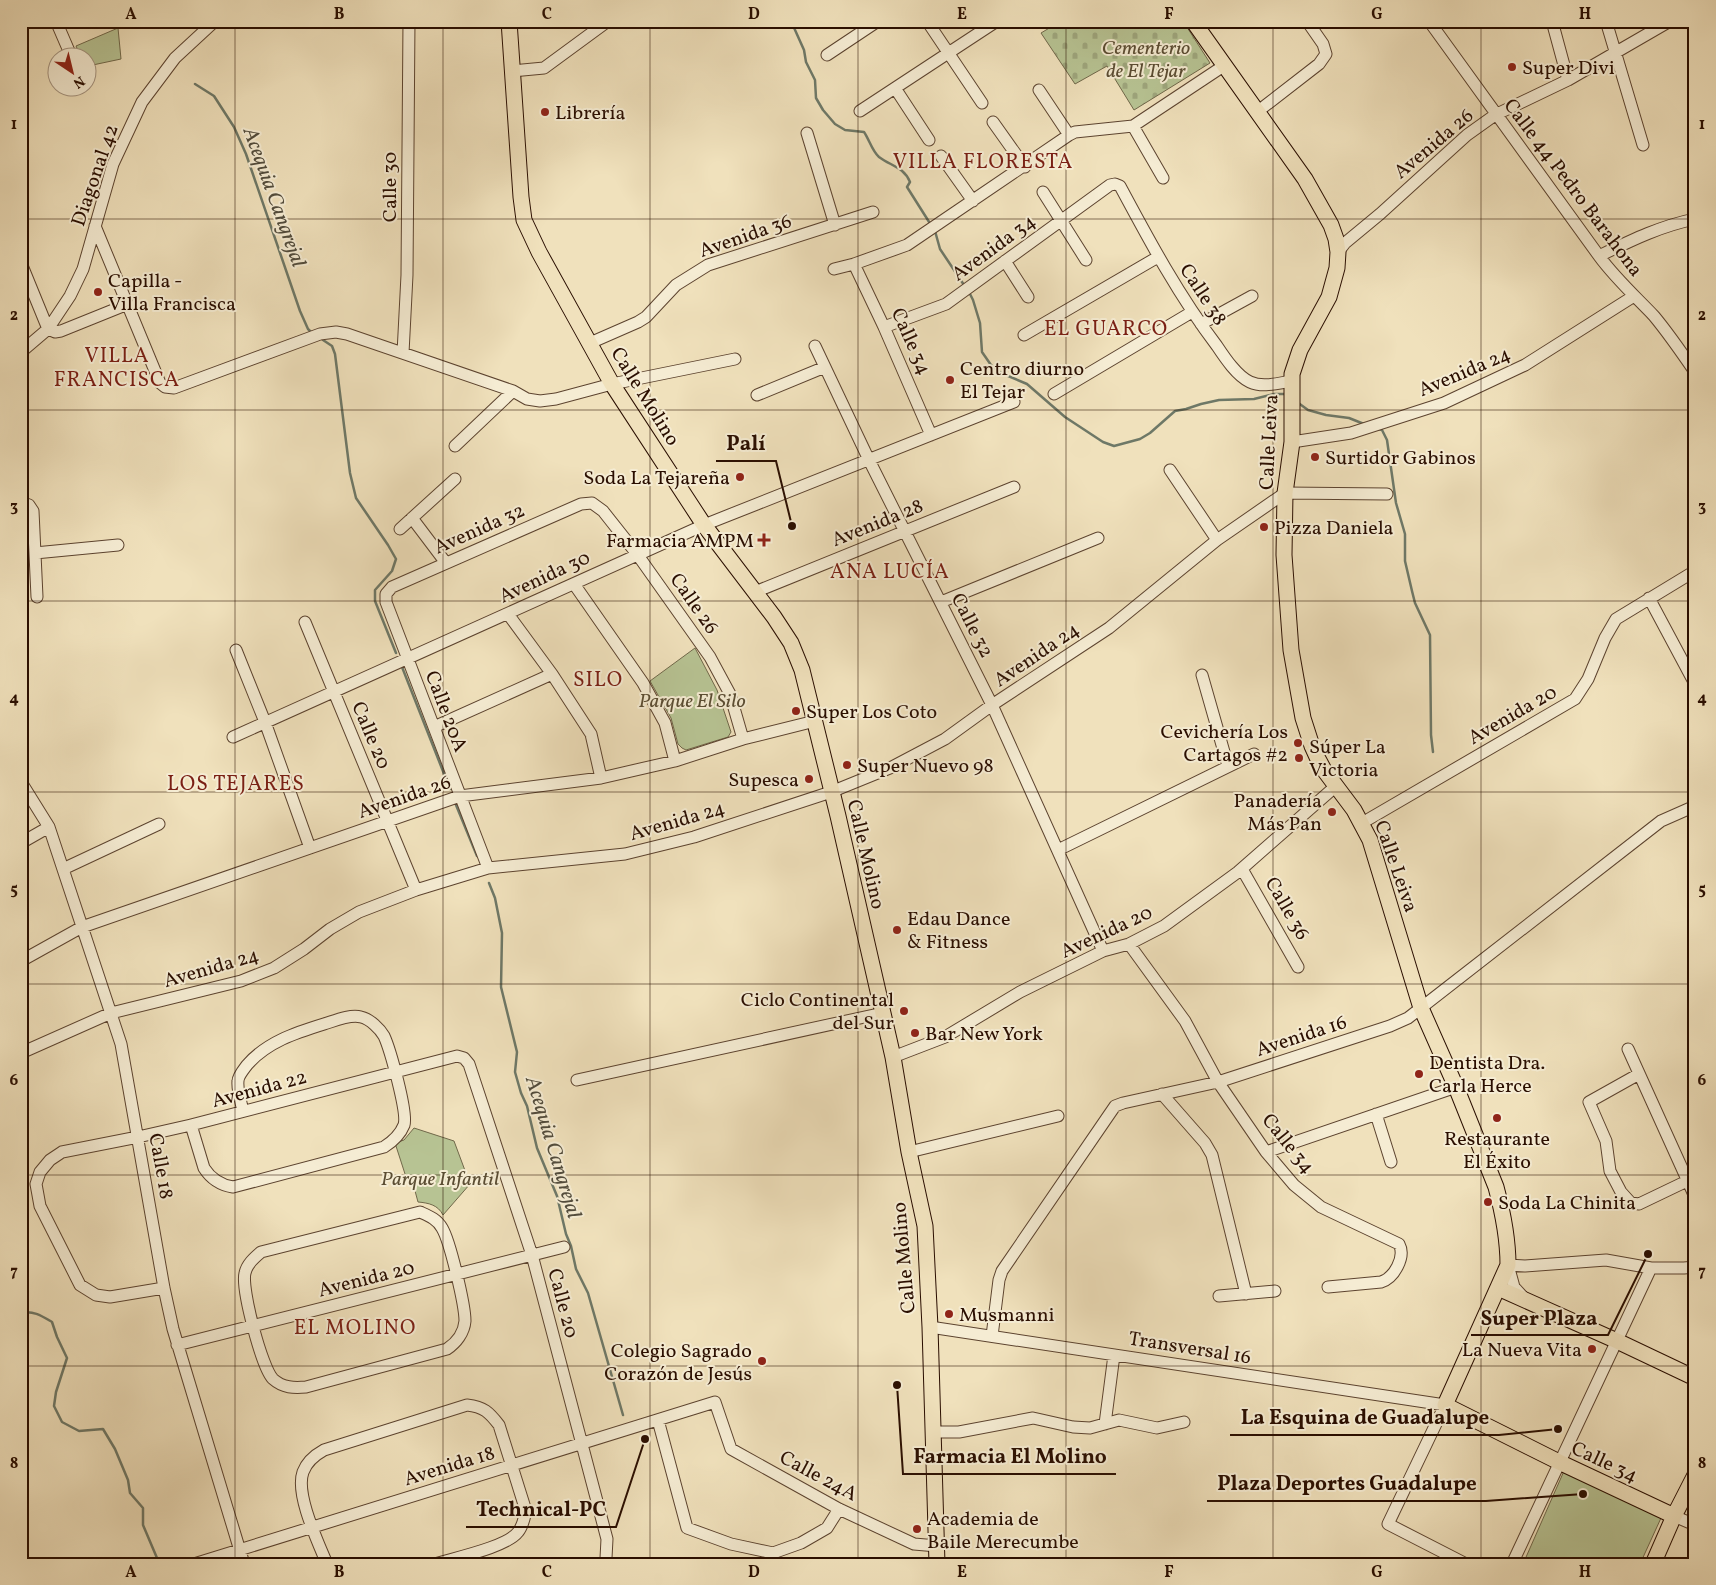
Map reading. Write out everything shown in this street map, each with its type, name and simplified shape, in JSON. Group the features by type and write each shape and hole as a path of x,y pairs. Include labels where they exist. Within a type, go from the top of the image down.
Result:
{"main road":[{"name":"Calle Molino","path":"509,21 524,220 539,252 612,384 704,525 774,617 791,643 802,670 893,1057 909,1152 925,1226 938,1564"},
{"path":"1193,21 1305,179 1331,225 1338,252"},
{"name":"Calle Leiva","path":"1338,252 1329,297 1294,364 1292,381 1292,442 1285,493 1284,565 1292,650 1303,718 1312,746 1324,770 1354,810 1370,840 1421,1008 1456,1087 1501,1203 1508,1247 1508,1265 1445,1405"},
{"path":"1498,1288 1695,1378"},
{"name":"Calle 34","path":"1445,1405 1559,1462 1674,1516"},
{"path":"1653,1564 1695,1475"}],"street":[{"path":"56,21 68,48"},
{"name":"Calle 30","path":"404,353 407,275 409,21"},
{"path":"512,71 544,68 608,21"},
{"path":"827,55 878,21"},
{"path":"927,21 982,103"},
{"path":"860,111 997,21"},
{"path":"1257,112 1319,64 1326,54 1323,44 1307,21"},
{"path":"1431,24 1444,21"},
{"path":"1552,21 1568,80"},
{"path":"1606,21 1643,145"},
{"name":"Avenida 26","path":"1338,252 1345,243 1467,135 1495,115 1568,80 1670,21"},
{"name":"Diagonal 42","path":"21,352 48,329 70,296 83,269 114,164 142,102 175,58 213,22"},
{"name":"Calle 44 Pedro Barahona","path":"1431,24 1614,277 1654,316 1678,346 1695,372"},
{"path":"834,269 907,245 1075,132 1132,126 1225,65"},
{"path":"895,88 929,140"},
{"path":"1039,90 1070,135"},
{"path":"993,122 1025,167"},
{"path":"1132,126 1163,178"},
{"path":"806,133 835,225"},
{"path":"941,156 973,201"},
{"name":"Avenida 34","path":"884,327 946,304 1110,185 1115,184"},
{"name":"Calle 38","path":"1115,184 1120,186 1158,257 1192,312 1224,357 1248,381 1259,385 1292,381"},
{"path":"1043,192 1086,260"},
{"name":"Avenida 36","path":"590,343 646,317 676,285 708,265 873,212"},
{"path":"1599,256 1639,236 1673,223 1695,219"},
{"path":"95,226 160,383 165,387 174,388 320,334 336,332 347,334 513,391 527,400 540,401 735,359"},
{"path":"1024,335 1158,257"},
{"path":"1005,261 1028,298"},
{"path":"21,263 48,329 54,332 62,331 128,304"},
{"name":"Calle 34","path":"854,264 884,327 930,435"},
{"path":"1201,324 1252,296"},
{"name":"Avenida 24","path":"1292,442 1351,433 1444,403 1525,365 1634,296"},
{"path":"1054,394 1192,312"},
{"name":"Calle 32","path":"815,346 869,460 992,705 1103,951"},
{"path":"757,395 825,367"},
{"path":"455,446 513,391"},
{"name":"Avenida 30","path":"233,737 704,525 1014,402"},
{"path":"1170,470 1217,540"},
{"path":"400,529 455,479"},
{"name":"Avenida 28","path":"755,592 1014,487"},
{"path":"1285,493 1387,494"},
{"name":"Avenida 24","path":"21,1053 111,1014 241,981 274,968 304,949 330,929 359,912 416,890 488,868 624,854 694,837 831,792 918,755 946,739 992,705 1109,628 1217,540 1285,493"},
{"path":"21,502 29,505 33,511 36,597"},
{"name":"Calle 26","path":"592,503 603,511 638,554 710,657 730,694 743,739"},
{"name":"Avenida 32","path":"386,594 392,587 446,563 581,504 592,503"},
{"path":"412,518 446,563"},
{"path":"941,602 1098,538"},
{"path":"35,553 118,545"},
{"name":"Avenida 20","path":"1362,823 1575,698 1588,679 1605,638 1616,619 1695,571"},
{"path":"574,584 643,683 664,723 675,761"},
{"name":"Calle 20A","path":"386,594 386,602 406,658 488,868"},
{"path":"1649,598 1695,684"},
{"path":"508,614 552,674 591,734 601,778"},
{"name":"Calle 20","path":"305,622 416,890"},
{"path":"236,650 265,722 310,848"},
{"path":"434,726 552,674"},
{"path":"1202,675 1228,766"},
{"name":"Avenida 26","path":"21,960 82,927 460,796 601,778 675,761 743,739 815,721"},
{"path":"1058,850 1254,754"},
{"name":"Calle 18","path":"21,782 49,827 121,1044 164,1288 177,1345 244,1564"},
{"name":"Avenida 20","path":"893,1057 944,1037 1020,992 1103,951 1129,944 1164,926 1242,869 1336,786"},
{"name":"Avenida 16","path":"992,1336 999,1280 1002,1271 1116,1106 1123,1102 1218,1082 1390,1026 1408,1018 1661,821 1695,806"},
{"path":"63,868 159,824"},
{"path":"21,843 49,827"},
{"name":"Calle 36","path":"1242,869 1298,967"},
{"name":"Calle 34","path":"1129,944 1185,1021 1218,1082 1266,1152 1294,1185 1321,1206 1399,1244 1402,1256 1388,1280 1328,1287"},
{"path":"577,1080 883,1013"},
{"path":"191,1125 204,1168 216,1182 225,1186 233,1186 384,1147 393,1141 404,1125 405,1120 405,1112 384,1035 374,1024 360,1017 341,1018 292,1034 255,1055 238,1080 243,1111"},
{"path":"1628,1049 1695,1197"},
{"name":"Avenida 22","path":"164,1288 110,1297 96,1295 80,1285 40,1206 36,1184 40,1172 50,1160 62,1152 191,1125 457,1056 464,1058"},
{"name":"Calle 20","path":"464,1058 469,1064 532,1255 608,1538 604,1564"},
{"path":"1639,1074 1585,1105 1606,1141 1610,1171 1627,1200 1631,1203 1639,1204 1687,1180"},
{"path":"1266,1152 1456,1087"},
{"path":"1162,1094 1206,1143 1212,1155 1246,1294"},
{"path":"1376,1114 1391,1162"},
{"path":"909,1152 1058,1116"},
{"path":"420,1212 434,1218 443,1228 457,1275 465,1322 460,1336 454,1344 446,1349 306,1388 284,1386 272,1378 267,1371 253,1325 244,1280 249,1263 261,1252 420,1212"},
{"name":"Avenida 20","path":"177,1345 457,1275 564,1246"},
{"path":"1525,1300 1514,1287 1508,1265 1525,1266 1606,1260 1651,1268 1695,1267"},
{"path":"1512,1564 1651,1268"},
{"path":"1219,1296 1275,1291"},
{"name":"Transversal 16","path":"930,1327 1445,1405"},
{"path":"1105,1424 1114,1355"},
{"name":"Avenida 18","path":"194,1564 715,1402"},
{"name":"Calle 24A","path":"715,1402 731,1449 839,1509 914,1544 937,1546"},
{"path":"327,1564 301,1489 302,1473 313,1456 324,1450 467,1405 480,1407 490,1414 499,1425 526,1511 523,1523 517,1534 507,1542 435,1564"},
{"path":"1445,1405 1388,1524 1466,1564"},
{"path":"933,1432 959,1432 1033,1418 1073,1427 1090,1428 1119,1420 1157,1428 1184,1422"},
{"path":"658,1420 687,1528 731,1544 773,1553 801,1543 827,1528 839,1509"},
{"name":"Calle 34","path":"1674,1516 1695,1525"}],"green space":[{"name":"Cementerio de El Tejar","path":"1061,21 1183,21 1210,63 1134,110 1107,66 1075,84 1041,33"},
{"path":"118,28 121,59 98,64 98,48 77,48 76,46"},
{"name":"Parque El Silo","path":"695,648 717,690 731,732 728,737 686,750 678,744 671,718 650,681"},
{"name":"Parque Infantil","path":"414,1128 454,1141 470,1184 443,1215 433,1205 418,1202 411,1176 406,1177 395,1143 404,1140"},
{"path":"1564,1471 1661,1518 1640,1564 1523,1564"}],"waterway":[{"path":"791,21 804,50 806,62 815,80 816,98 823,110 835,124 845,130 864,132 874,152 904,173 910,182 907,187 931,225"},
{"name":"Acequia Cangrejal","path":"195,84 214,96 234,127 246,154 300,311 311,332"},
{"path":"935,231 940,249 964,285"},
{"path":"969,292 980,323 982,352 991,365 1001,373 1027,384 1065,417 1103,442 1114,446 1140,439 1150,433 1175,411 1219,400 1254,399 1274,394 1286,394"},
{"name":"Acequia Cangrejal","path":"323,340 332,346 335,354 350,473 356,498 396,559 392,571 375,590 375,601 396,653"},
{"path":"1297,402 1308,410 1349,418 1364,424"},
{"path":"1379,429 1382,430 1387,440 1396,503 1405,534 1405,561 1412,591 1415,603 1430,635 1431,735 1433,752"},
{"name":"Acequia Cangrejal","path":"402,667 450,789"},
{"name":"Acequia Cangrejal","path":"456,805 477,856"},
{"name":"Acequia Cangrejal","path":"489,883 495,898 502,933 501,987 517,1052 515,1072 527,1106 537,1148 557,1196 576,1269 588,1293 623,1415"},
{"path":"21,1313 33,1313 52,1322 67,1358 56,1392 54,1406 62,1422 79,1431 103,1429 115,1449 128,1480 130,1493 143,1508 143,1525 157,1558 156,1564"}],"place":[{"name":"Super Divi","path":"1512,67"},
{"name":"Librería","path":"545,112"},
{"name":"Capilla - Villa Francisca","path":"98,292"},
{"name":"Centro diurno El Tejar","path":"950,380"},
{"name":"Surtidor Gabinos","path":"1315,457"},
{"name":"Soda La Tejareña","path":"740,477"},
{"name":"Palí","path":"792,526"},
{"name":"Pizza Daniela","path":"1264,527"},
{"name":"Farmacia AMPM","path":"764,540"},
{"name":"Super Los Coto","path":"796,711"},
{"name":"Cevichería Los Cartagos #2","path":"1298,743"},
{"name":"Súper La Victoria","path":"1299,758"},
{"name":"Super Nuevo 98","path":"847,765"},
{"name":"Supesca","path":"809,779"},
{"name":"Panadería Más Pan","path":"1332,812"},
{"name":"Edau Dance & Fitness","path":"897,930"},
{"name":"Ciclo Continental del Sur","path":"904,1011"},
{"name":"Bar New York","path":"915,1033"},
{"name":"Dentista Dra. Carla Herce","path":"1419,1074"},
{"name":"Restaurante El Éxito","path":"1497,1118"},
{"name":"Soda La Chinita","path":"1488,1202"},
{"name":"Super Plaza","path":"1648,1254"},
{"name":"Musmanni","path":"949,1314"},
{"name":"La Nueva Vita","path":"1592,1349"},
{"name":"Colegio Sagrado Corazón de Jesús","path":"762,1361"},
{"name":"Farmacia El Molino","path":"897,1385"},
{"name":"La Esquina de Guadalupe","path":"1558,1429"},
{"name":"Technical-PC","path":"645,1439"},
{"name":"Plaza Deportes Guadalupe","path":"1583,1494"},
{"name":"Academia de Baile Merecumbe","path":"917,1529"}],"district":[{"name":"VILLA FLORESTA","path":"983,161"},
{"name":"EL GUARCO","path":"1106,328"},
{"name":"VILLA FRANCISCA","path":"117,367"},
{"name":"ANA LUCÍA","path":"890,571"},
{"name":"SILO","path":"598,679"},
{"name":"LOS TEJARES","path":"236,783"},
{"name":"EL MOLINO","path":"355,1327"}]}
